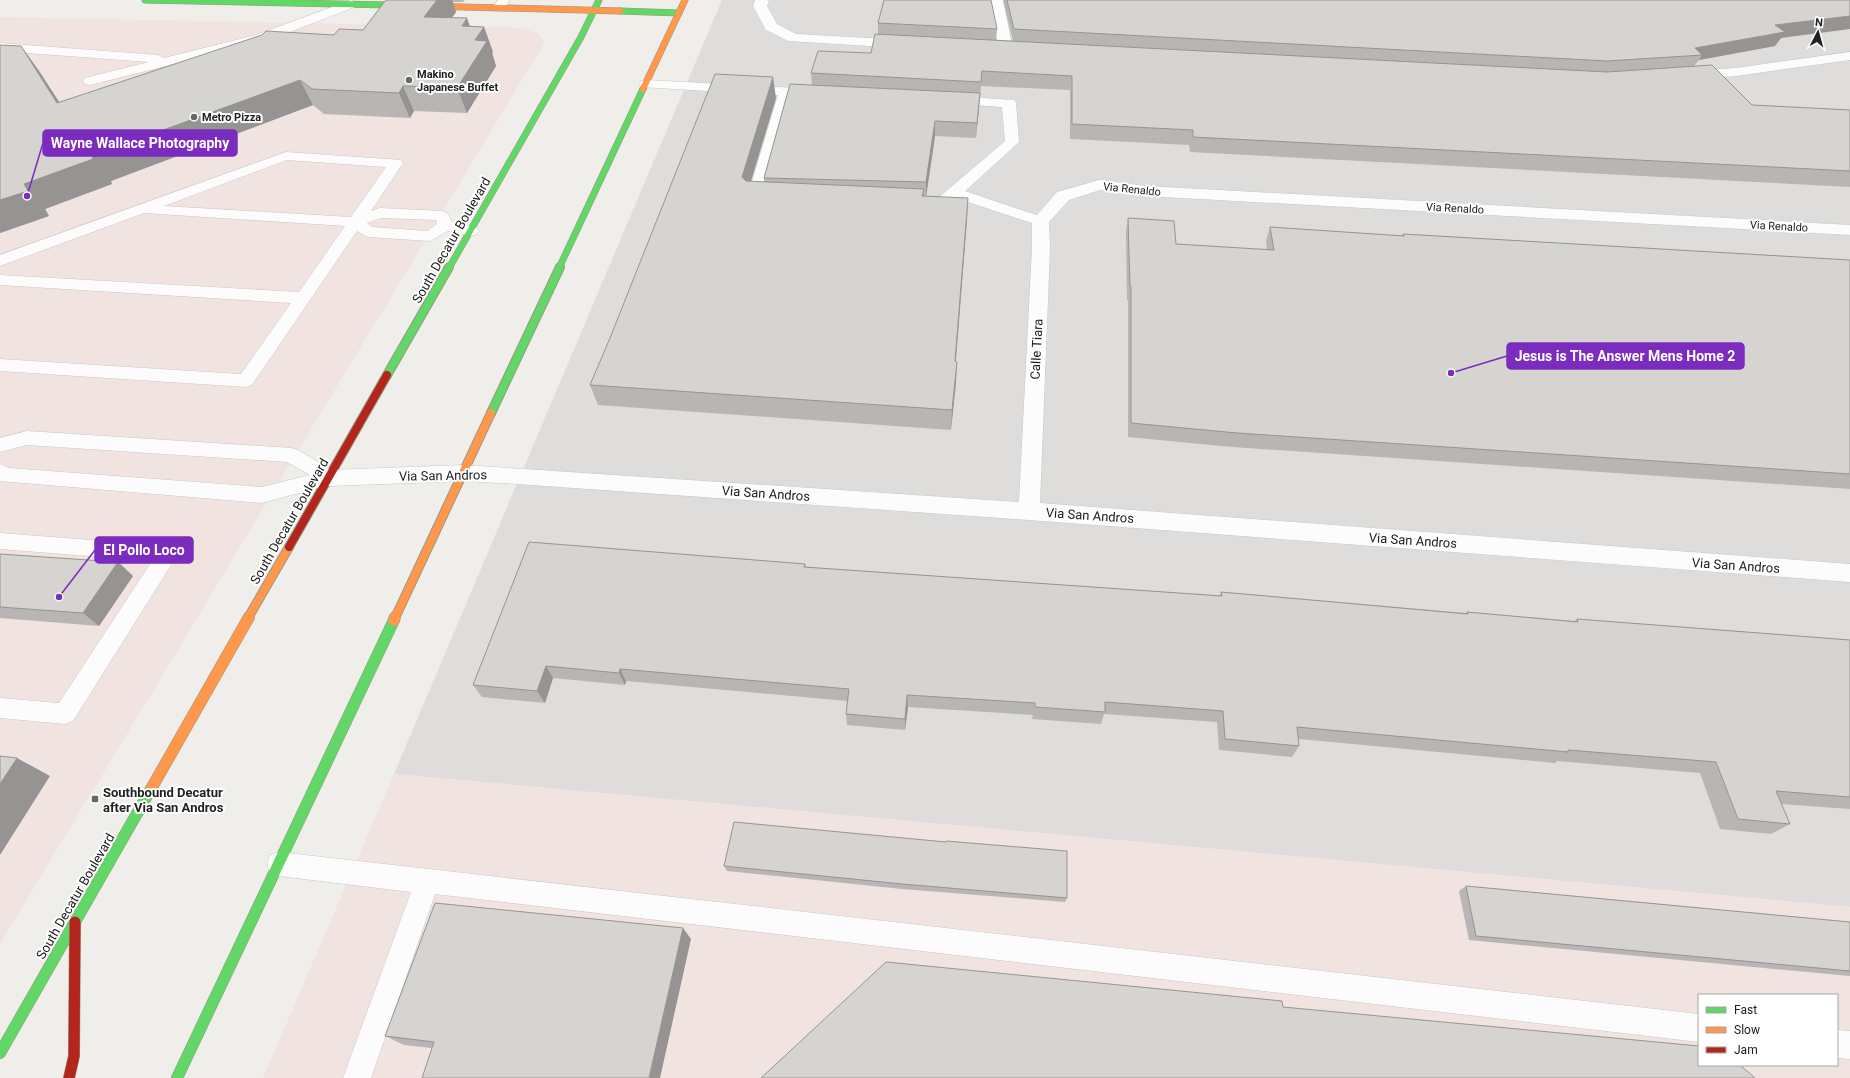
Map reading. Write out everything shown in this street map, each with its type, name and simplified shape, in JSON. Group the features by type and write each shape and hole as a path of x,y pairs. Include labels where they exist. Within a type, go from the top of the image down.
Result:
{"main road":[{"path":"145,0 345,3 502,3 594,10 679,13"},
{"name":"South Decatur Boulevard","path":"0,1053 581,37 599,0"},
{"path":"177,1078 464,473 685,0"},
{"path":"69,1078 74,1056 75,921"}],"street":[{"path":"762,0 760,6 771,27 793,38 919,45"},
{"path":"996,0 1006,50"},
{"path":"990,49 1022,51"},
{"path":"1675,76 1736,72 1850,56"},
{"name":"Via Renaldo","path":"1040,221 1063,196 1099,185 1154,192 1850,230"},
{"name":"Calle Tiara","path":"1029,511 1041,248 1040,221"},
{"name":"Via San Andros","path":"329,478 464,473 1029,511 1850,574"}],"lane":[{"path":"90,81 261,38 345,3"},
{"path":"0,47 175,60"},
{"path":"646,84 834,94"},
{"path":"778,199 755,198 786,91"},
{"path":"910,203 941,204 1012,142 1008,103 937,99"},
{"path":"0,261 286,156 396,163 246,380 0,365"},
{"path":"955,193 1040,221"},
{"path":"141,209 355,222 368,232 430,236 446,226 471,230"},
{"path":"0,280 303,298"},
{"path":"0,445 27,438 291,455 329,478"},
{"path":"0,471 5,475 262,495 329,478"},
{"path":"0,541 168,554 65,714 0,708"},
{"path":"279,864 1698,1028"},
{"path":"357,1078 427,881"},
{"path":"1838,1044 1850,1045"}],"shaded area":[{"path":"722,0 1850,0 1850,907 394,774"},
{"path":"0,17 503,27 522,28 537,33 545,42 0,944"},
{"path":"394,774 1850,907 1850,1078 263,1078"}],"building":[{"path":"386,0 437,0 424,17 467,18 462,26 484,27 475,40 487,41 457,88 403,86 399,93 312,89 300,80 92,156 93,159 24,184 28,191 0,200 0,45 21,46 57,103 262,35 266,31 334,35 339,29 363,30"},
{"path":"884,0 991,0 997,29 878,23"},
{"path":"1007,0 1850,0 1850,16 1775,25 1785,32 1695,48 1702,55 1607,61 1014,29"},
{"path":"875,34 1607,72 1712,65 1752,105 1850,110 1850,171 1193,137 1193,130 1072,124 1072,76 982,71 981,82 811,73 818,51 871,53"},
{"path":"715,74 773,77 742,177 746,181 924,189 922,196 968,198 955,361 957,362 952,410 590,385"},
{"path":"790,84 980,93 977,123 935,121 926,182 764,178"},
{"path":"1128,218 1174,221 1176,244 1274,250 1270,227 1404,236 1403,234 1850,260 1850,474 1237,433 1131,423 1131,286"},
{"path":"529,542 805,564 804,567 1222,596 1221,592 1468,614 1467,612 1578,622 1577,619 1850,640 1850,797 1776,791 1790,824 1738,819 1716,762 1568,750 1568,752 1297,727 1299,746 1225,739 1223,711 1105,702 1105,712 1035,707 1035,703 907,695 905,719 846,714 849,689 620,669 619,673 546,666 537,691 473,685"},
{"path":"0,554 118,562 83,613 0,607"},
{"path":"0,756 17,758 0,784"},
{"path":"734,822 946,842 1067,851 1067,898 902,884 724,866"},
{"path":"1466,886 1850,922 1850,971 1476,936"},
{"path":"435,903 683,928 649,1078 422,1078 434,1042 385,1036"},
{"path":"886,962 1282,1001 1283,1007 1698,1046 1698,1066 1741,1066 1755,1078 761,1078"}],"traffic: fast":[{"path":"145,0 389,5"},
{"path":"387,375 581,37 599,0"},
{"path":"620,11 679,13"},
{"path":"491,413 643,89"},
{"path":"177,1078 394,620"},
{"path":"0,1053 151,789"}],"traffic: slow":[{"path":"643,89 685,0"},
{"path":"389,5 620,11"},
{"path":"394,620 491,413"},
{"path":"151,789 289,547"}],"traffic: jam":[{"path":"289,547 387,375"},
{"path":"69,1078 74,1056 75,922"}],"place":[{"name":"Makino Japanese Buffet","path":"409,80"},
{"name":"Metro Pizza","path":"194,117"},
{"name":"Wayne Wallace Photography","path":"27,196"},
{"name":"Jesus is The Answer Mens Home 2","path":"1451,373"},
{"name":"El Pollo Loco","path":"59,597"},
{"name":"Southbound Decatur after Via San Andros","path":"95,799"}]}
